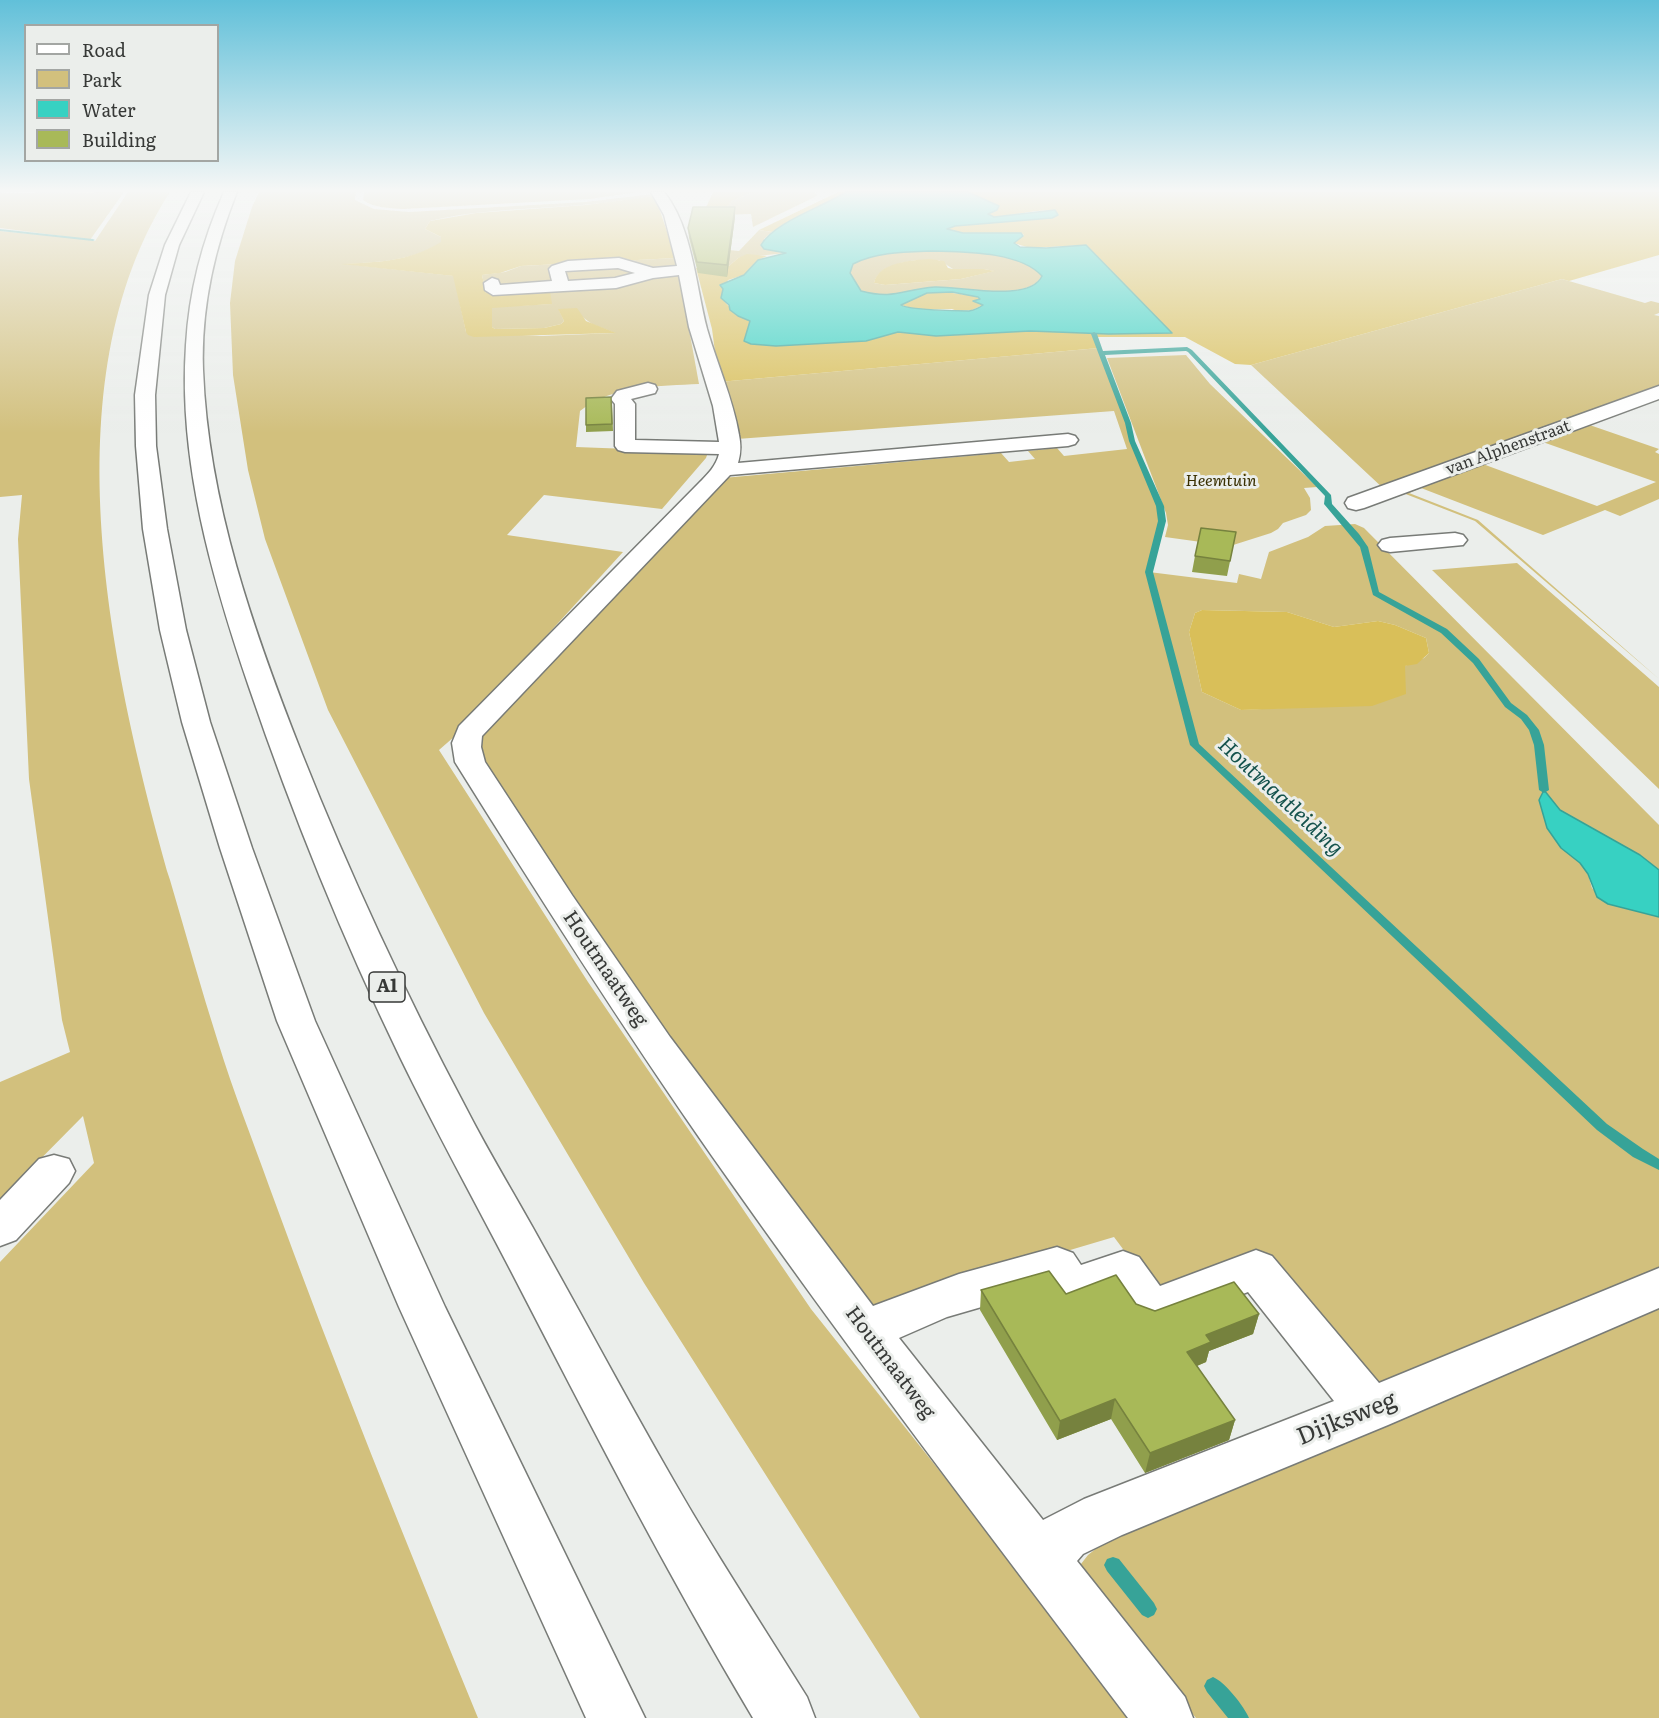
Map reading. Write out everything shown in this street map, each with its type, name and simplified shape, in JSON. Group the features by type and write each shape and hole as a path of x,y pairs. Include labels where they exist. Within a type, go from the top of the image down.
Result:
{"main road":[{"path":"164,272 157,295 145,395 146,446 172,630 196,722 236,848 296,1021 423,1307 615,1718"},
{"name":"A1","path":"204,272 200,290 194,368 198,437 209,503 237,611 303,796 377,965 447,1111 694,1568 786,1718"},
{"path":"559,272 561,285"},
{"path":"492,283 493,290 616,284 661,272"},
{"path":"685,272 728,458"},
{"path":"508,278 519,277 522,288"},
{"path":"648,389 624,395 621,399 625,404 625,446 728,458 745,469 1068,440"},
{"name":"van Alphenstraat","path":"1356,503 1659,392"},
{"name":"Houtmaatweg","path":"728,458 469,732 466,752 470,762 589,947 733,1152 866,1333 1164,1718"},
{"path":"1390,545 1455,540"},
{"path":"0,1228 54,1171"},
{"path":"866,1333 890,1318 919,1306 1058,1266 1071,1287 1123,1270 1150,1309 1256,1269 1371,1409"},
{"name":"Dijksweg","path":"1042,1560 1064,1536 1103,1517 1371,1409 1659,1287"}],"green space":[{"path":"0,272 131,272 110,352 100,440 102,531 112,623 128,713 148,799 230,1078 345,1387 478,1718 0,1718 0,1262 94,1163 83,1116 0,1200 0,1082 70,1052 62,1020 29,779 18,539 22,495 0,497"},
{"path":"234,272 420,272 454,276 466,332 541,336 615,333 592,324 581,316 559,310 564,321 561,324 544,328 495,329 492,327 492,307 551,304 519,293 486,293 482,275 504,272 679,272 699,384 637,388 593,402 580,411 576,447 708,452 706,458 662,509 544,495 507,535 623,552 455,736 439,750 588,982 811,1309 1136,1718 920,1718 644,1283 484,1013 328,710 265,539 248,470 233,375 230,303"},
{"path":"881,272 874,283 885,285 961,279 989,272 1038,272 1042,275 1035,284 1024,289 1009,291 935,287 882,294 861,291 850,273"},
{"path":"1562,279 1645,303 1651,301 1659,303 1659,313 1654,315 1659,316 1659,389 1385,490 1251,365"},
{"path":"1099,348 1128,423 1132,441 1160,506 1162,521 1149,572 1237,583 1239,574 1261,579 1269,552 1308,537 1325,526 1355,524 1364,528 1659,825 1659,870 1640,855 1560,810 1544,791 1561,848 1580,863 1588,874 1592,888 1608,904 1659,917 1659,1718 1196,1718 1074,1573 1088,1555 1118,1531 1389,1413 1259,1251 1155,1292 1114,1237 868,1310 728,1125 479,755 479,743 483,732 723,478 1001,453 1009,462 1035,459 1028,451 1057,448 1064,456 1127,449 1114,411 737,439 719,382","holes":["1202,610 1287,612 1334,627 1378,621 1395,625 1426,638 1429,653 1424,658 1323,706 1241,710 1202,692 1189,632 1195,613"]},
{"name":"Heemtuin","path":"1186,355 1210,384 1317,487 1304,488 1310,498 1311,510 1306,515 1283,523 1271,533 1230,546 1165,537 1168,525 1166,513 1107,358"},
{"path":"1581,422 1659,449 1655,452 1659,454 1659,499 1620,516 1605,510 1543,535 1421,488 1409,493 1478,520 1659,679 1475,521 1403,493 1480,463 1597,506 1656,482 1537,440"},
{"path":"1517,563 1659,687 1659,789 1432,570"}],"shaded area":[{"path":"417,272 502,272 482,275 486,293 550,291 552,304 492,308 492,327 495,329 544,328 561,324 564,321 558,309 577,308 586,321 616,333 474,337 468,335 453,276"},
{"path":"697,272 747,272 728,280 721,298 738,316 750,321 744,341 751,344 776,346 872,339 898,332 936,336 1030,331 1109,334 1171,333 1112,272 1600,272 1569,281 1562,279 1251,365 1235,364 1185,337 1096,337 1099,348 719,382 712,329"},
{"path":"881,272 990,272 961,279 885,285 874,283"},
{"path":"945,292 975,296 981,299 974,301 983,305 972,310 957,311 952,309 918,310 901,305 927,293"},
{"path":"1202,610 1287,612 1334,627 1378,621 1395,625 1426,638 1429,653 1417,664 1405,666 1406,694 1372,706 1241,710 1202,692 1189,632 1195,613"}],"water":[{"path":"747,272 850,272 861,291 891,294 935,287 1009,291 1024,289 1035,284 1042,276 1037,272 1113,272 1172,333 1109,334 1030,331 936,336 898,332 866,341 776,346 751,344 744,341 750,321 730,310 729,305 721,298 723,289 720,285","holes":["952,292 980,299 973,301 983,305 969,311 923,309 901,305 927,293"]},
{"path":"1544,790 1560,810 1640,855 1659,870 1659,917 1608,904 1597,897 1588,874 1580,863 1561,848 1547,828 1539,800"}],"building":[{"path":"611,397 612,424 586,425 586,398"},
{"path":"1201,528 1236,532 1230,561 1195,556"},
{"path":"1049,1271 1066,1294 1116,1275 1136,1304 1155,1311 1234,1282 1259,1314 1206,1335 1211,1342 1187,1352 1235,1420 1150,1453 1115,1399 1060,1421 981,1290"}],"waterway":[{"name":"Houtmaatleiding","path":"1094,334 1101,353"},
{"path":"1101,353 1187,349 1190,351 1329,496 1328,504 1364,547 1376,593 1444,631 1476,661 1508,705 1524,717 1534,730 1539,745 1544,790"},
{"name":"Houtmaatleiding","path":"1101,353 1128,423 1132,441 1160,506 1162,521 1149,572 1195,745 1602,1127 1659,1165"},
{"path":"1113,1565 1148,1609"},
{"path":"1213,1686 1240,1718"}]}
